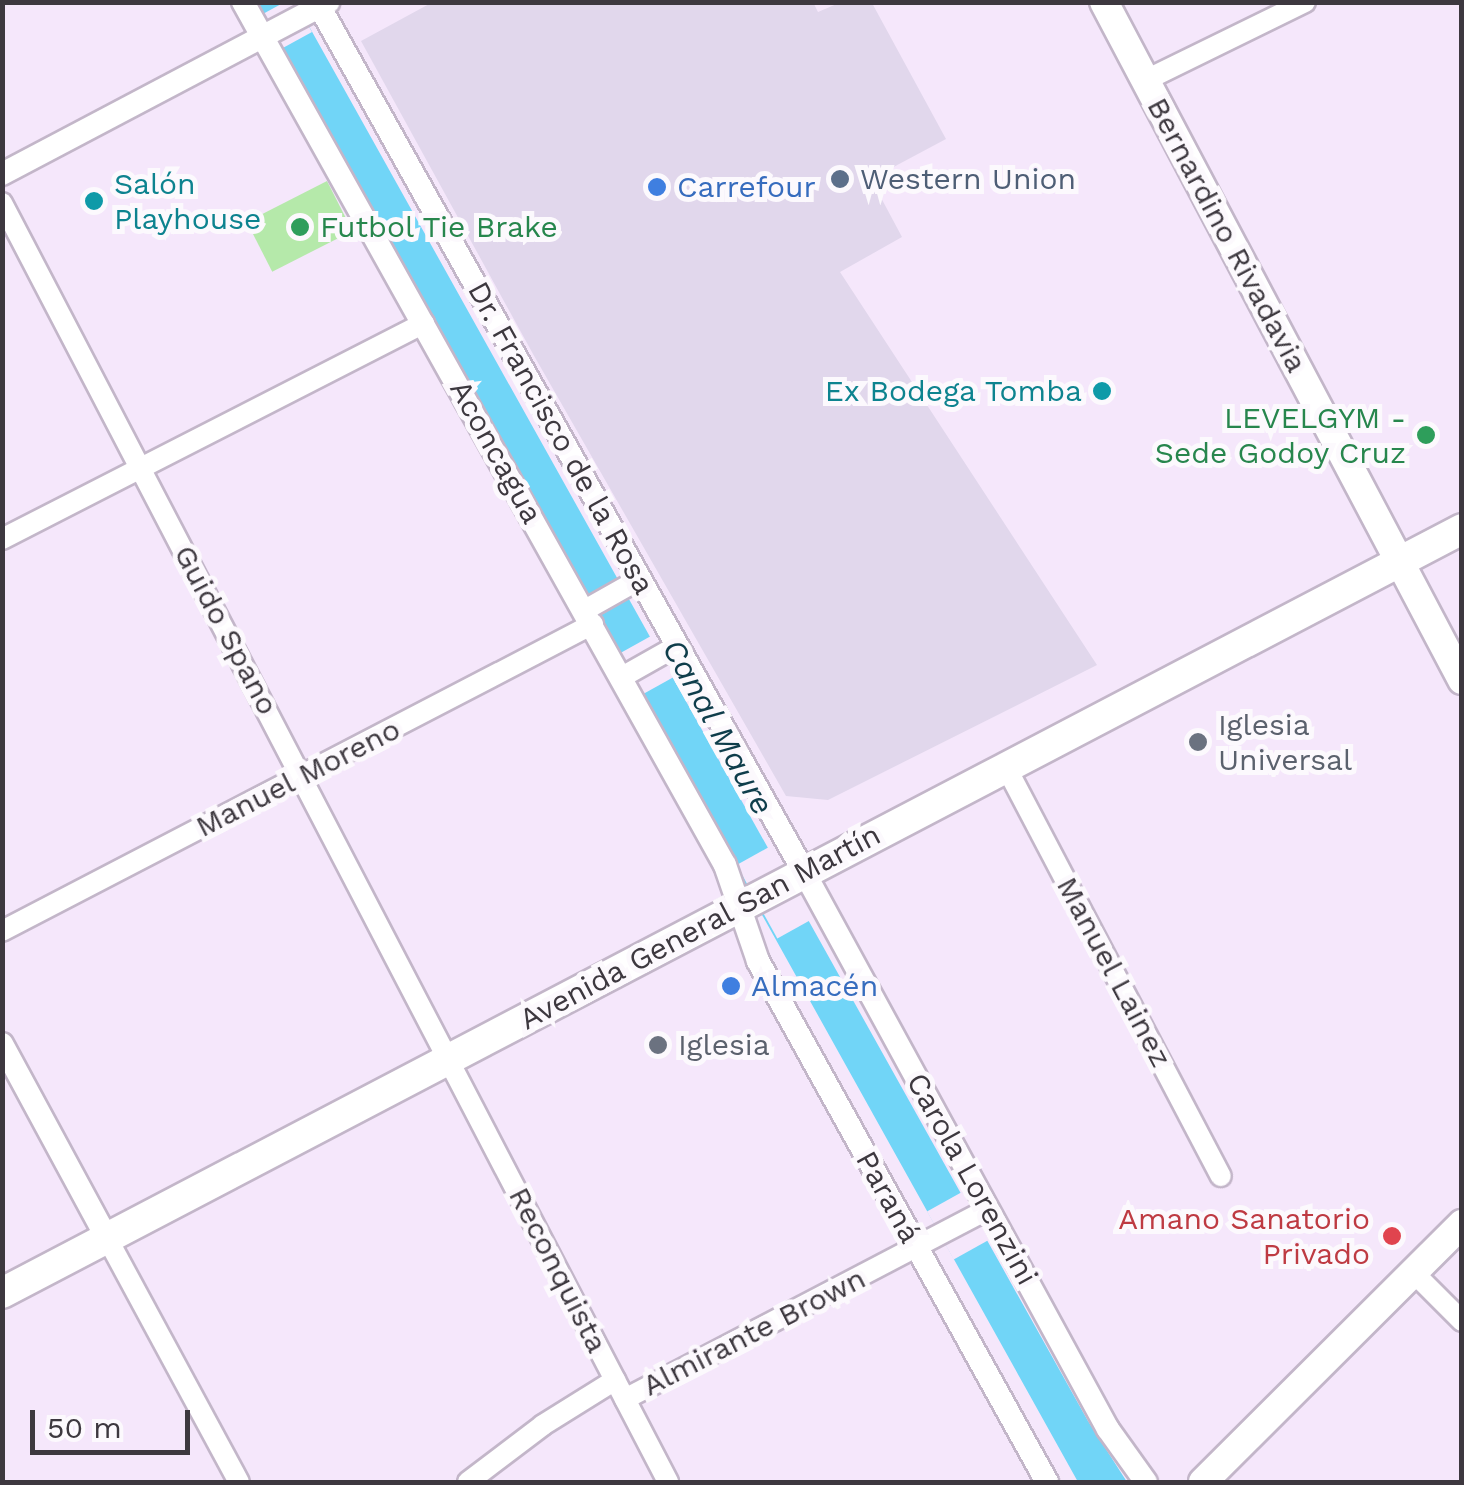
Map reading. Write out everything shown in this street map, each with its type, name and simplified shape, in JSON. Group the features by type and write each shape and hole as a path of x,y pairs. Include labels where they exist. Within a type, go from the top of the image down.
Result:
{"main road":[{"name":"Bernardino Rivadavia","path":"1104,2 1462,680"},
{"name":"Avenida General San Martín","path":"2,1293 1462,530"},
{"path":"1203,1482 1462,1224"}],"street":[{"name":"Aconcagua","path":"243,2 267,34 424,323 749,902"},
{"path":"1146,80 1306,2"},
{"path":"2,174 317,7"},
{"name":"Dr. Francisco de la Rosa","path":"317,7 796,877"},
{"name":"Guido Spano","path":"2,202 448,1058"},
{"path":"2,539 424,323"},
{"name":"Manuel Moreno","path":"2,931 302,776 590,613 632,583"},
{"path":"625,675 669,650"},
{"name":"Manuel Lainez","path":"1006,768 1221,1176"},
{"name":"Carola Lorenzini","path":"796,877 982,1213 1108,1429 1146,1482"},
{"name":"Paraná","path":"749,902 758,961 1047,1482"},
{"path":"2,1044 240,1482"},
{"name":"Reconquista","path":"448,1058 668,1482"},
{"name":"Almirante Brown","path":"468,1482 543,1425 982,1213"},
{"path":"1412,1270 1462,1321"}],"shaded area":[{"path":"813,2 818,12 839,3 872,3 946,139 871,179 902,237 840,272 1097,665 828,800 786,796 533,354 361,41 431,3"}],"green space":[{"name":"Futbol Tie Brake","path":"327,181 352,231 272,272 247,222"}],"water":[{"path":"254,3 296,3 1088,1421 1127,1482 1078,1482"}],"pier":[{"path":"283,3 296,3 312,32 281,49 261,15"},
{"path":"651,636 674,677 641,695 619,654"},
{"path":"769,847 810,920 777,938 737,865"},
{"path":"962,1192 989,1240 954,1259 927,1211"}],"place":[{"name":"Western Union","path":"840,179"},
{"name":"Carrefour","path":"657,187"},
{"name":"Salón Playhouse","path":"94,201"},
{"name":"Futbol Tie Brake","path":"300,227"},
{"name":"Ex Bodega Tomba","path":"1102,391"},
{"name":"LEVELGYM - Sede Godoy Cruz","path":"1426,435"},
{"name":"Iglesia Universal","path":"1198,742"},
{"name":"Almacén","path":"731,986"},
{"name":"Iglesia","path":"658,1045"},
{"name":"Amano Sanatorio Privado","path":"1392,1236"}],"water label":[{"name":"Canal Maure","path":"718,727"}]}
